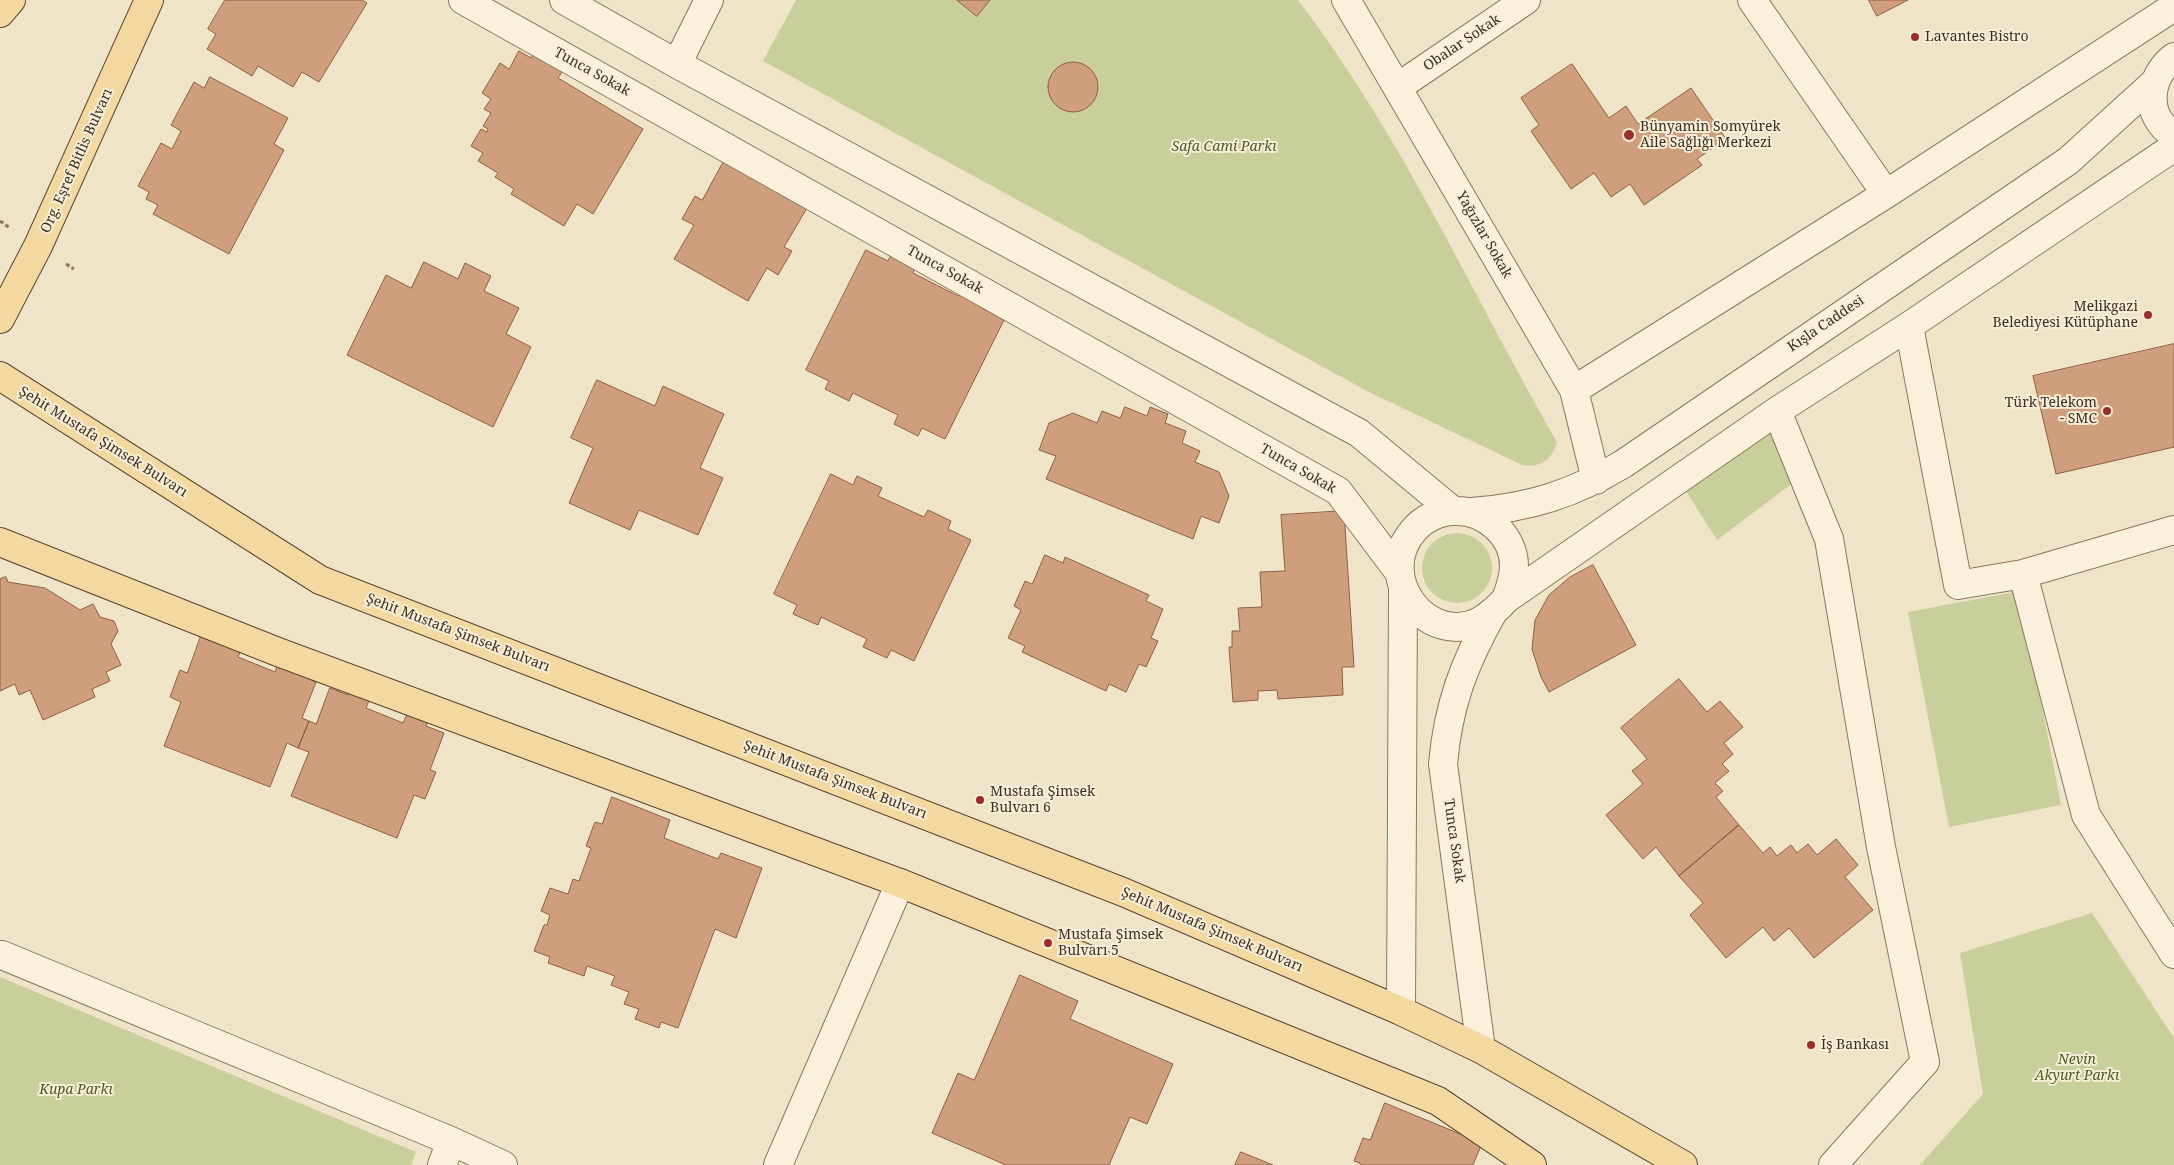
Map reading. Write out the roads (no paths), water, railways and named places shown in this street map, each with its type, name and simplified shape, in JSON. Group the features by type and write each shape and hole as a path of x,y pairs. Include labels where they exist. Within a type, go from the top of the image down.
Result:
{"main road":[{"path":"0,14 11,0"},
{"name":"Org. Eşref Bitlis Bulvarı","path":"0,319 38,246 149,0"},
{"name":"Şehit Mustafa Şimsek Bulvarı","path":"0,376 320,580 1123,892 1400,1011 1481,1049 1683,1165"},
{"path":"0,542 278,652 900,883 1438,1101 1532,1165"}],"street":[{"name":"Tunca Sokak","path":"463,0 1338,491 1401,581"},
{"path":"564,0 678,64 1360,433 1462,511 1487,519 1500,532 1510,547 1514,565 1512,582 1500,606"},
{"path":"678,64 709,0"},
{"name":"Yağızlar Sokak","path":"1346,0 1574,390 1596,480"},
{"name":"Obalar Sokak","path":"1398,86 1526,0"},
{"path":"1752,0 1886,194"},
{"path":"1574,390 2170,13"},
{"name":"Kışla Caddesi","path":"1462,511 1504,510 1537,503 1596,480 1623,464 2068,161 2154,83 2162,68 2174,58"},
{"path":"2154,83 2152,98 2156,114 2165,127 2174,135"},
{"path":"1401,581 1413,605 1426,617 1442,624 1460,626 1478,622 1777,412 1909,326 2174,147"},
{"path":"1909,326 1958,585 2023,574 2174,530"},
{"path":"1777,412 1829,539 1881,847 1925,1062 1833,1165"},
{"path":"1400,1011 1401,554 1408,538 1427,519 1435,515 1462,511"},
{"path":"2023,574 2086,815 2174,954"},
{"name":"Tunca Sokak","path":"1481,1049 1443,764 1446,736 1459,682 1474,646 1500,606"},
{"path":"778,1165 900,883"},
{"path":"2,956 446,1153 503,1165"}],"place":[{"name":"Lavantes Bistro","path":"1915,37"},
{"name":"Bünyamin Somyürek Aile Sağlığı Merkezi","path":"1629,135"},
{"name":"Melikgazi Belediyesi Kütüphane","path":"2148,315"},
{"name":"Türk Telekom - SMC","path":"2107,411"},
{"name":"Mustafa Şimsek Bulvarı 6","path":"980,800"},
{"name":"Mustafa Şimsek Bulvarı 5","path":"1048,943"},
{"name":"İş Bankası","path":"1811,1045"}],"park label":[{"name":"Safa Cami Parkı","path":"1224,147"},
{"name":"Nevin Akyurt Parkı","path":"2077,1068"},
{"name":"Kupa Parkı","path":"76,1090"}]}
